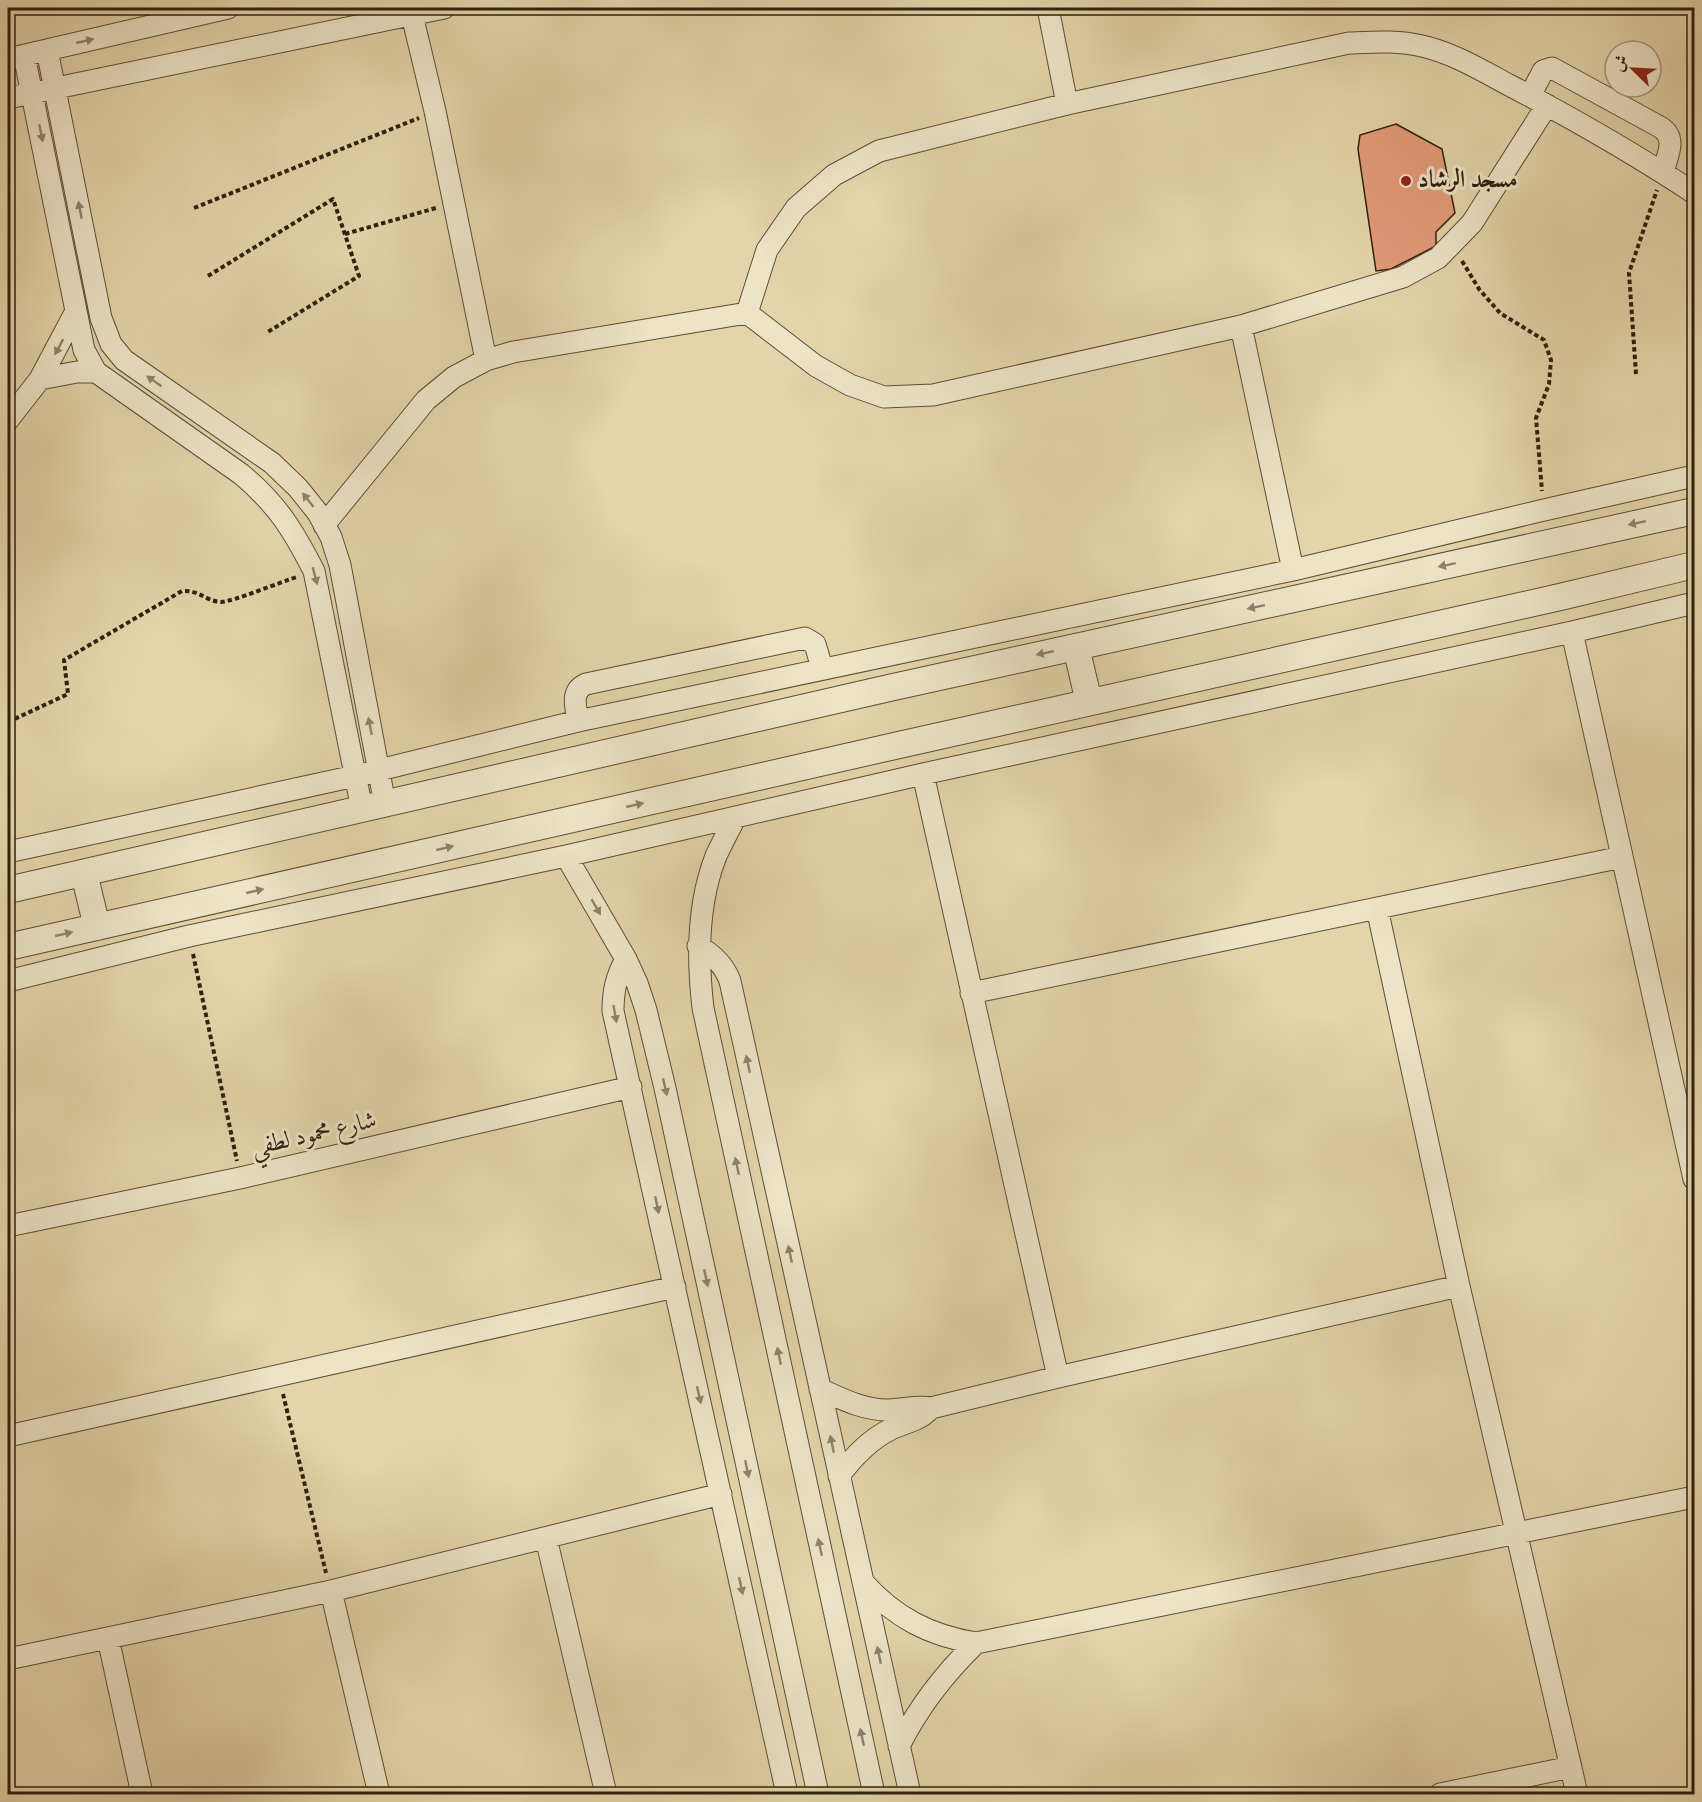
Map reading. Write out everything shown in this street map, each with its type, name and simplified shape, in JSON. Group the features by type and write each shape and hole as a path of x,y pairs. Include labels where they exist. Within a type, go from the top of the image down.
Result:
{"street":[{"path":"228,8 16,57 33,93 84,350 96,372 263,492 296,535 314,571 355,776 373,806"},
{"path":"8,98 444,8"},
{"path":"1048,8 1067,104"},
{"path":"412,15 435,111 486,360"},
{"path":"747,313 767,250 796,208 834,175 879,151 1067,104 1349,43 1385,41 1421,45 1456,57 1539,100 1695,193"},
{"path":"47,50 101,318 111,344 124,360 272,463 298,488 331,537 339,565 379,771 373,806"},
{"path":"324,525 426,400 454,377 486,360 542,346 747,313 816,366 850,385 884,398 933,395 1241,326 1403,277 1438,258 1472,223 1539,100 1543,71 1552,68 1665,130 1671,143 1663,172"},
{"path":"8,420 40,379 75,313"},
{"path":"1241,326 1293,570"},
{"path":"40,379 77,372 96,372"},
{"path":"173,427 189,405"},
{"path":"224,462 239,440"},
{"path":"8,852 379,771 578,721 1293,570 1695,476"},
{"path":"8,890 877,690 1695,511"},
{"path":"8,947 1695,565"},
{"path":"8,981 189,936 566,856 923,774 1695,603"},
{"path":"1572,632 1695,1179"},
{"path":"578,721 575,696 577,691 586,684 805,638 815,644 822,668"},
{"path":"1076,647 1089,702"},
{"path":"923,774 1058,1377"},
{"path":"735,818 716,856 705,893 698,946 698,969 703,1008 874,1794"},
{"path":"566,856 626,959 646,1010 818,1794"},
{"path":"971,993 1622,856"},
{"path":"84,873 97,927"},
{"path":"1377,908 1459,1286 1578,1794"},
{"path":"698,946 716,958 723,966 730,981 910,1794"},
{"path":"626,959 617,975 613,993 613,1011 787,1794"},
{"name":"شارع محمود لطفي","path":"8,1226 240,1179 631,1087"},
{"path":"820,1389 864,1408 890,1410 931,1408 1459,1286"},
{"path":"8,1436 675,1287"},
{"path":"839,1476 850,1461 877,1437 921,1417 931,1408"},
{"path":"8,1659 330,1591 721,1494"},
{"path":"863,1582 886,1605 914,1624 944,1637 976,1643 1695,1497"},
{"path":"546,1538 606,1794"},
{"path":"330,1591 379,1794"},
{"path":"108,1638 142,1794"},
{"path":"899,1746 922,1704 955,1663 976,1643"},
{"path":"1440,1794 1570,1767"}],"path":[{"path":"194,208 435,111"},
{"path":"1636,374 1629,273 1663,172"},
{"path":"208,276 333,199 359,276 266,333"},
{"path":"345,234 454,203"},
{"path":"1452,245 1479,289 1500,313 1544,340 1551,360 1549,384 1536,418 1544,510"},
{"path":"8,722 68,694 64,660 182,591 194,591 222,602 314,571"},
{"path":"189,936 240,1179"},
{"path":"278,1376 330,1591"}],"building":[{"name":"مسجد الرشاد","path":"1396,124 1442,149 1455,213 1436,232 1436,246 1391,269 1376,271 1358,149 1360,135"}],"place":[{"name":"مسجد الرشاد","path":"1406,181"}]}
